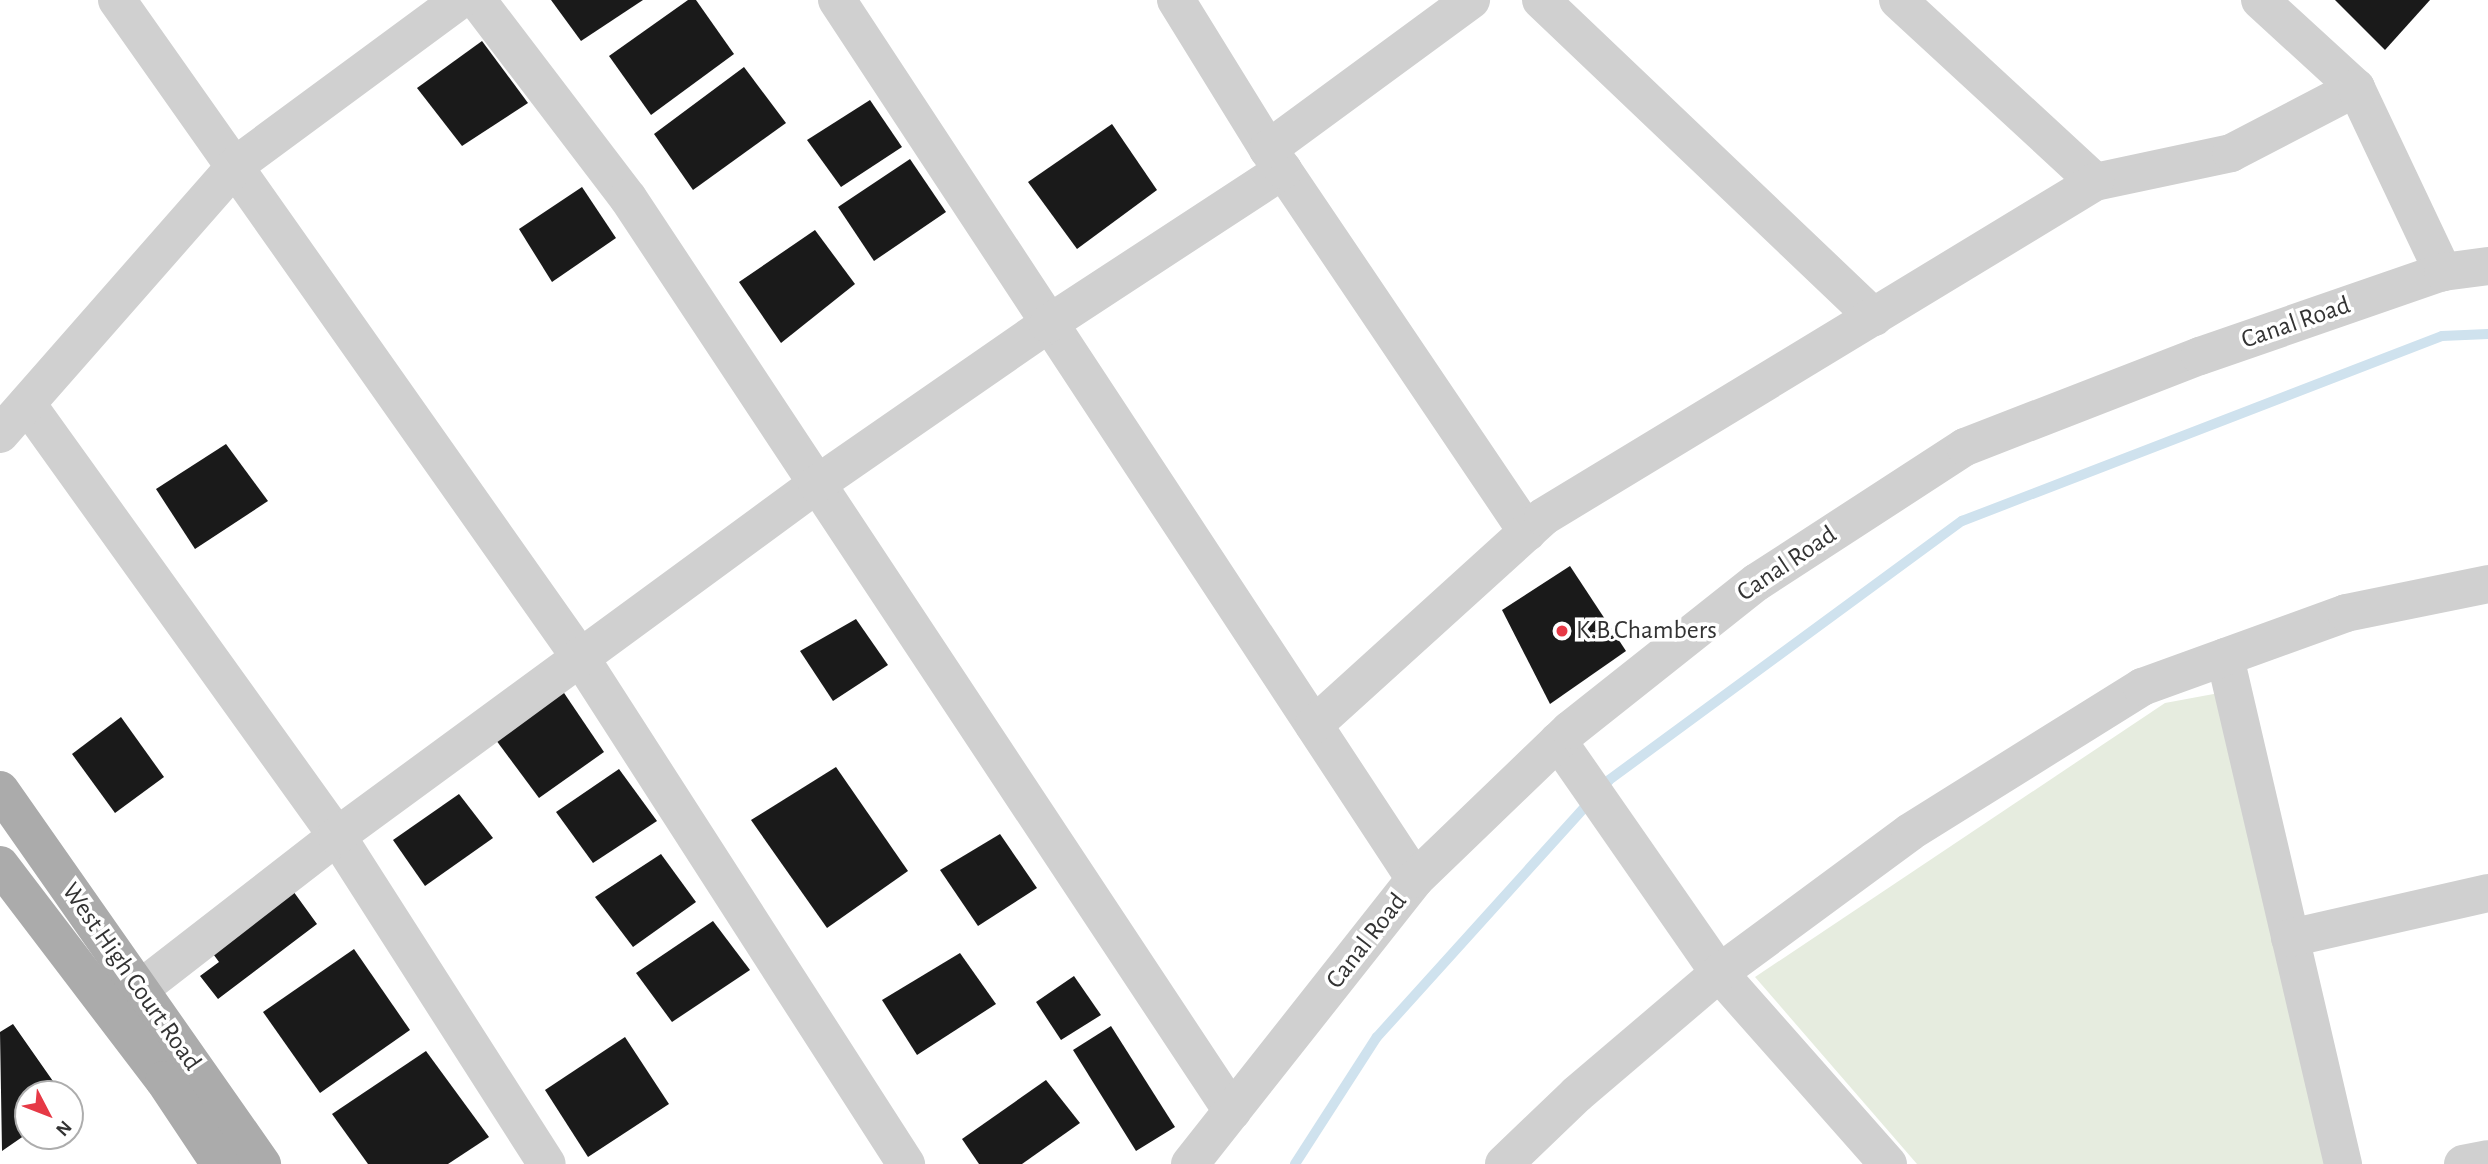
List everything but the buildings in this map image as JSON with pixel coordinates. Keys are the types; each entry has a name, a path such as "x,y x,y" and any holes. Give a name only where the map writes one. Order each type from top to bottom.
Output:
{"main road":[{"name":"West High Court Road","path":"0,790 262,1164"},
{"name":"West High Court Road","path":"0,865 163,1080 220,1164"}],"street":[{"path":"117,0 236,165 580,657 906,1164"},
{"path":"0,434 236,165 460,0"},
{"path":"477,0 628,198 1232,1111"},
{"path":"838,0 1048,324 1415,879"},
{"path":"1176,0 1275,160 1527,532"},
{"path":"140,989 337,836 580,657 817,484 1048,324 1275,160 1471,0"},
{"path":"1541,0 1874,317"},
{"path":"1898,0 2095,183"},
{"path":"2260,0 2356,88 2444,272"},
{"path":"1314,725 1543,517 2095,183 2231,153 2356,88"},
{"name":"Canal Road","path":"1190,1164 1415,879 1558,741 1757,582 1965,447 2200,356 2444,272 2488,266"},
{"path":"27,404 337,836 547,1164"},
{"path":"1504,1164 1577,1094 1718,973 1909,832 2131,694 2346,613 2488,583"},
{"path":"2225,657 2343,1164"},
{"path":"1558,741 1718,973 1888,1164"},
{"path":"2290,938 2488,893"},
{"path":"2463,1164 2488,1159"}],"shaded area":[{"path":"2219,693 2325,1164 1917,1164 1755,977 2165,703"}],"waterway":[{"path":"1295,1164 1377,1037 1609,780 1962,521 2442,336 2488,334"}],"place":[{"name":"K.B.Chambers","path":"1562,631"}]}
